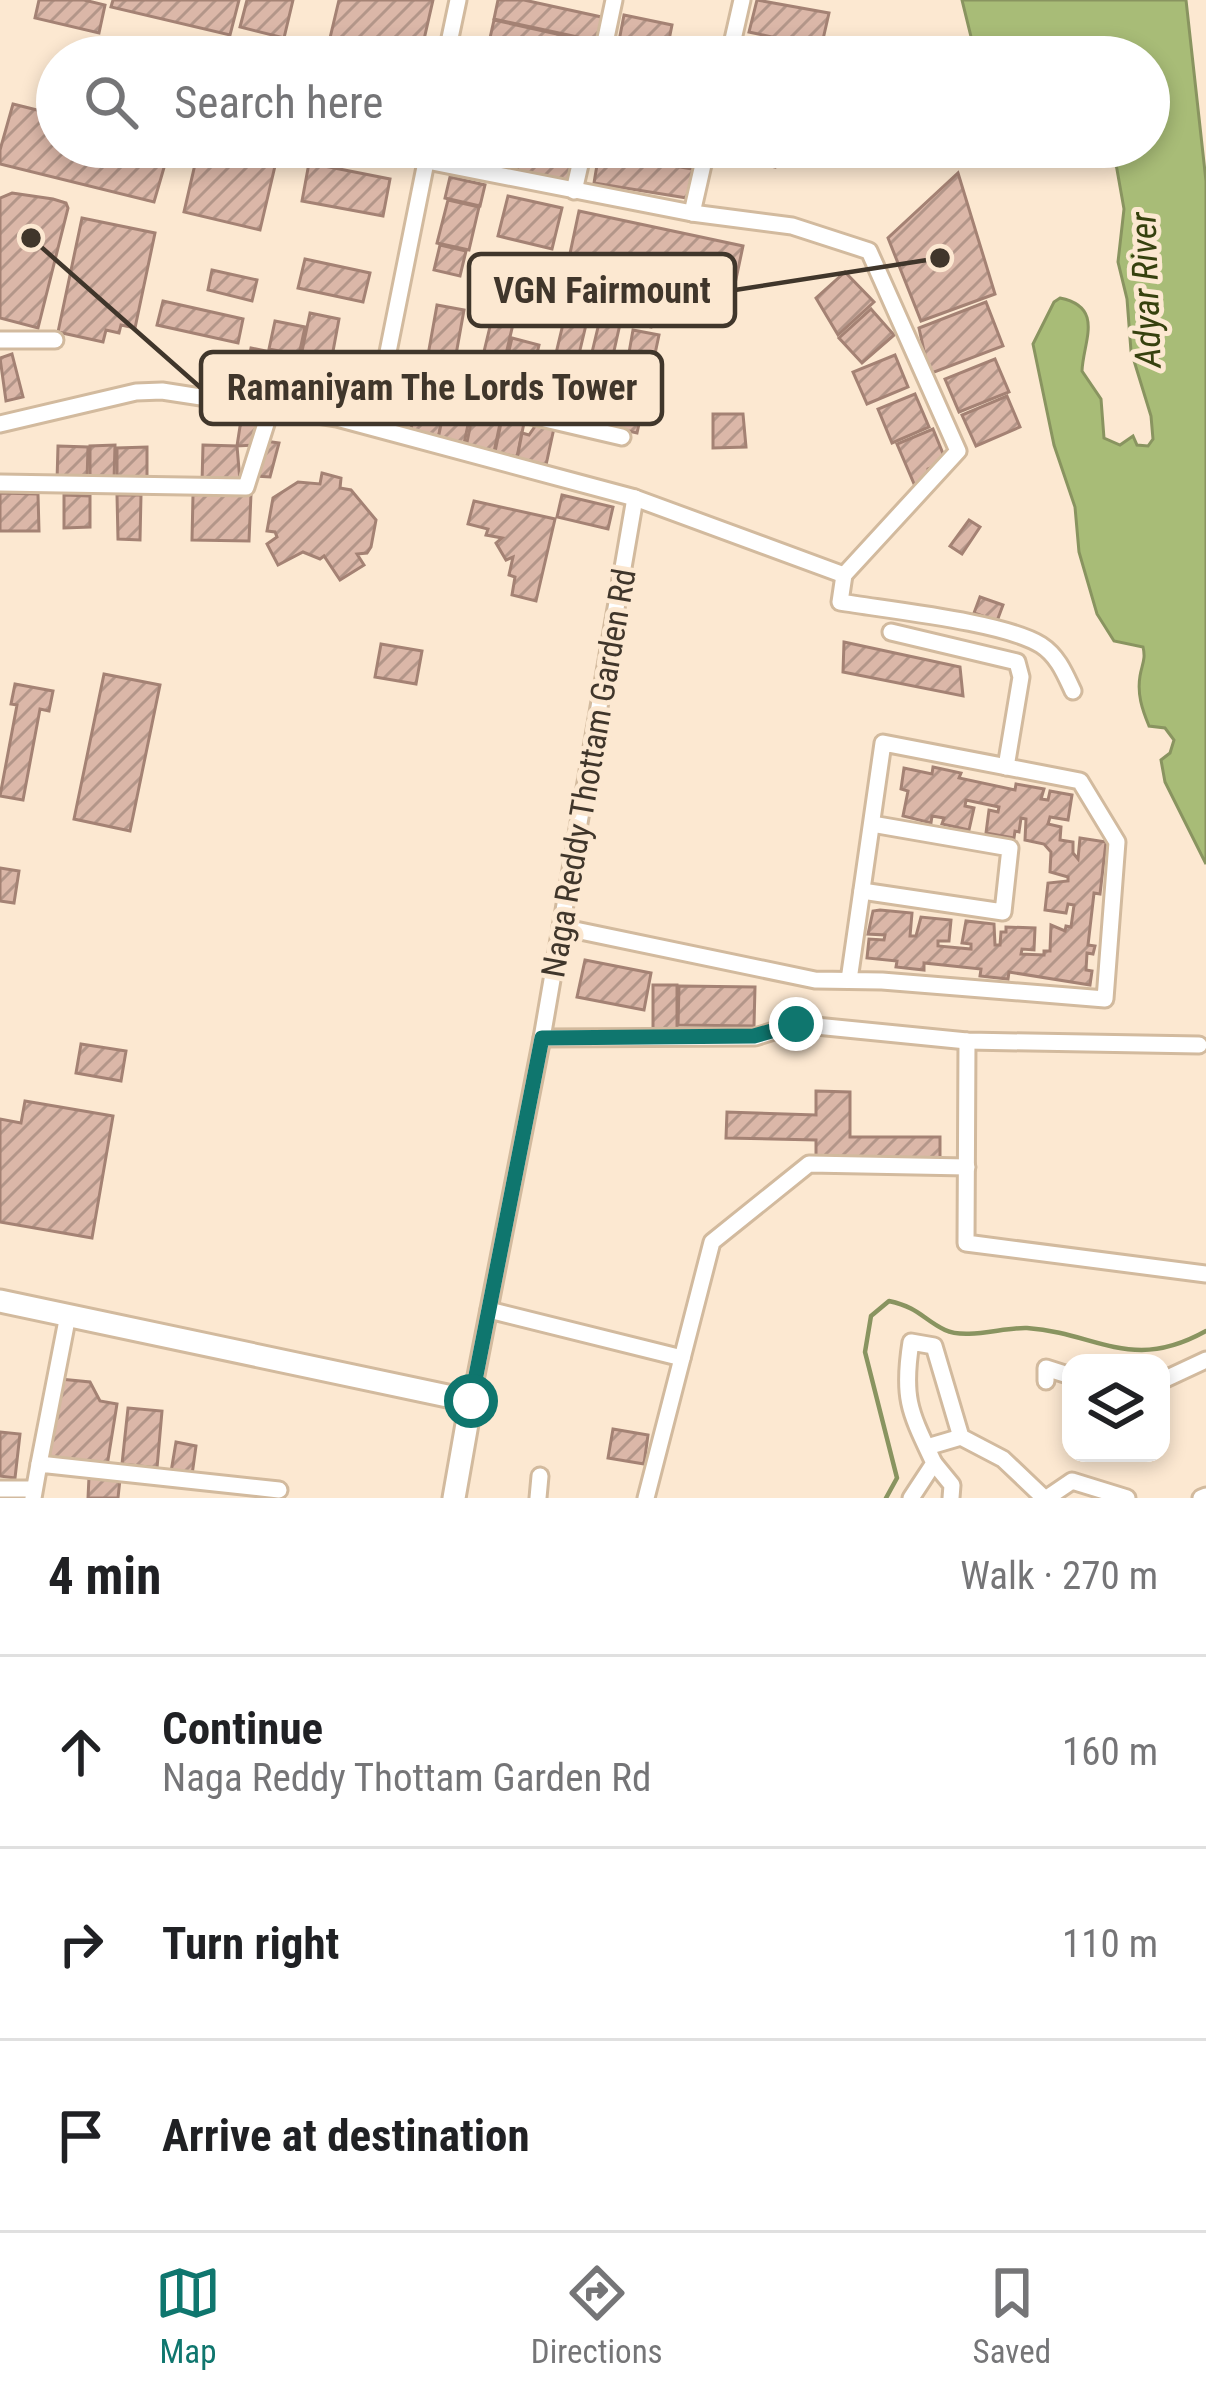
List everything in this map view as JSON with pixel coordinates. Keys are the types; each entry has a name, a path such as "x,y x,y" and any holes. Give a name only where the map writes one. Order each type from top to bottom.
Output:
{"street":[{"path":"450,36 458,0"},
{"path":"606,36 614,0"},
{"path":"734,36 742,0"},
{"path":"373,428 425,168"},
{"path":"483,168 574,191 792,226 869,251 958,451 844,574 840,602 1002,632 1040,644 1058,660 1073,691"},
{"path":"574,191 579,168"},
{"path":"692,213 702,168"},
{"path":"0,340 56,340"},
{"path":"382,381 622,437"},
{"path":"0,424 136,392 162,391 271,408 373,428 635,498 844,574"},
{"path":"0,482 246,487 271,408"},
{"name":"Naga Reddy Thottam Garden Rd","path":"471,1401 542,1038 635,498"},
{"path":"891,632 1017,662 1021,677 1006,767"},
{"path":"561,927 815,980 1105,999 1117,842 1080,781 884,743 849,980"},
{"path":"862,891 1003,912 1010,848 872,824"},
{"path":"542,1038 754,1036 796,1024 967,1041 1198,1046"},
{"path":"967,1041 966,1243 1206,1274"},
{"path":"646,1498 712,1242 809,1164 967,1167"},
{"path":"0,1300 471,1401 454,1498"},
{"path":"489,1310 682,1358"},
{"path":"0,1489 33,1493 68,1315"},
{"path":"951,1498 952,1485 930,1455 912,1415 904,1382 911,1342 934,1346 961,1437 1003,1460 1045,1498 1072,1481 1126,1498"},
{"path":"1170,1378 1206,1360"},
{"path":"1046,1381 1046,1367 1062,1373"},
{"path":"910,1498 930,1455 961,1437"},
{"path":"39,1464 280,1490"},
{"path":"538,1498 541,1476"}],"water":[{"name":"Adyar River","path":"962,0 1186,0 1206,181 1206,864 1165,782 1161,760 1170,753 1174,740 1165,728 1149,726 1142,707 1143,647 1114,641 1097,614 1033,344 1054,302 1060,298 1083,309 1088,327 1082,371 1101,399 1104,438 1120,445 1133,436 1137,445 1148,446 1153,439 1151,416 1131,351 1118,262 1124,209 1117,168 1170,168 1170,36 971,36"}],"building":[{"path":"39,0 105,5 99,33 35,18"},
{"path":"113,0 239,0 230,35 111,7"},
{"path":"247,0 293,0 284,36 240,27"},
{"path":"339,0 433,0 425,36 330,36"},
{"path":"498,0 524,0 606,18 602,36 573,36 494,19"},
{"path":"757,0 829,13 824,36 749,32"},
{"path":"624,15 672,25 670,36 620,36"},
{"path":"494,20 566,36 490,36"},
{"path":"13,104 36,110 36,168 164,168 154,202 0,164"},
{"path":"194,168 274,168 260,230 184,212"},
{"path":"308,168 390,179 383,216 302,201"},
{"path":"518,168 573,168 570,182"},
{"path":"596,168 698,170 693,199 594,183"},
{"path":"958,173 995,294 921,321 888,238"},
{"path":"450,177 485,185 480,206 445,198"},
{"path":"12,193 53,199 68,208 38,328 0,318 0,198"},
{"path":"508,196 562,208 552,249 498,236"},
{"path":"448,200 479,207 469,250 437,243"},
{"path":"579,211 743,246 732,298 568,263"},
{"path":"82,218 155,233 135,328 121,325 119,333 106,330 103,342 58,332"},
{"path":"440,245 466,251 460,276 434,270"},
{"path":"305,259 370,273 363,302 298,288"},
{"path":"212,270 257,280 252,301 208,290"},
{"path":"845,272 874,302 838,335 816,298"},
{"path":"606,296 655,306 651,327 602,317"},
{"path":"163,301 243,319 238,343 157,325"},
{"path":"986,302 1003,346 929,374 919,328"},
{"path":"568,303 590,308 565,413 543,408"},
{"path":"437,305 464,310 450,388 423,383"},
{"path":"495,306 516,311 495,402 473,397"},
{"path":"871,309 894,335 862,363 839,338"},
{"path":"310,313 339,319 331,362 301,356"},
{"path":"600,319 620,324 604,420 577,415"},
{"path":"275,321 305,327 299,355 269,349"},
{"path":"633,330 659,335 652,368 627,364"},
{"path":"512,338 539,345 532,374 505,367"},
{"path":"251,348 357,370 349,408 243,386"},
{"path":"12,354 23,397 6,401 0,358"},
{"path":"895,355 908,387 867,404 853,372"},
{"path":"995,359 1009,392 959,412 945,379"},
{"path":"625,365 651,371 637,433 611,427"},
{"path":"915,394 929,427 892,443 878,409"},
{"path":"394,395 417,399 410,433 387,429"},
{"path":"1007,396 1020,427 976,446 962,415"},
{"path":"417,400 445,405 438,439 410,434"},
{"path":"445,405 471,410 464,444 438,439"},
{"path":"243,407 261,411 255,445 237,446"},
{"path":"474,408 502,414 494,452 466,447"},
{"path":"713,414 743,414 746,447 713,448"},
{"path":"502,418 524,423 517,457 495,452"},
{"path":"536,425 554,428 546,465 517,459 522,433 529,435"},
{"path":"933,429 946,461 928,469 928,481 915,486 897,444"},
{"path":"265,441 279,443 270,477 255,476"},
{"path":"115,445 114,481 90,481 90,446"},
{"path":"203,445 237,446 240,481 202,483"},
{"path":"58,446 88,447 87,481 57,481"},
{"path":"147,447 147,482 117,482 117,448"},
{"path":"322,473 341,478 340,488 351,490 376,520 371,547 357,554 364,565 340,580 324,556 320,559 303,552 278,565 267,544 277,537 267,531 273,498 298,482 320,484"},
{"path":"0,493 38,494 39,531 0,531"},
{"path":"251,494 249,541 192,540 193,495"},
{"path":"64,495 90,496 90,527 64,528"},
{"path":"117,495 141,495 140,540 118,539"},
{"path":"562,495 613,507 608,529 557,517"},
{"path":"474,501 555,519 536,601 512,595 513,557 506,560 496,543 502,538 468,524"},
{"path":"969,520 980,527 962,554 950,546"},
{"path":"980,597 1003,605 997,621 974,613"},
{"path":"844,642 960,667 963,696 843,672"},
{"path":"381,644 422,651 416,684 375,677"},
{"path":"104,674 160,685 130,831 74,819"},
{"path":"15,684 53,691 49,711 40,709 23,800 0,796 17,705 11,704"},
{"path":"933,767 1015,790 1016,784 1044,789 1041,799 1048,800 1050,791 1072,795 1068,820 1050,817 1048,824 1061,827 1060,840 1073,842 1078,859 1080,838 1106,842 1088,945 1095,946 1093,954 1087,953 1090,985 1009,972 1008,979 980,976 981,969 924,963 924,970 896,967 897,961 867,958 869,939 884,940 885,935 868,934 873,911 912,913 910,936 916,936 921,917 951,920 949,941 938,941 938,946 971,949 971,944 962,943 966,921 994,924 995,945 1000,945 1006,927 1035,928 1034,950 1022,949 1021,954 1044,955 1050,951 1051,925 1065,931 1066,926 1071,927 1074,905 1068,904 1066,913 1045,910 1048,883 1068,881 1068,877 1050,872 1051,852 1044,844 1025,840 1026,819 1021,818 1014,838 986,833 989,810 998,812 999,807 966,800 965,806 974,808 969,830 942,824 944,818 932,816 931,823 903,816 908,791 901,789 904,768 932,774"},
{"path":"0,868 19,871 14,903 0,901"},
{"path":"585,960 651,973 644,1010 577,997"},
{"path":"653,985 677,985 677,1034 653,1034"},
{"path":"679,986 755,987 754,1026 678,1025"},
{"path":"81,1044 126,1051 121,1081 76,1073"},
{"path":"816,1091 850,1092 850,1137 940,1137 940,1162 816,1161 816,1140 726,1138 727,1112 816,1115"},
{"path":"25,1101 113,1116 92,1238 0,1222 0,1119 21,1123"},
{"path":"60,1379 90,1382 100,1401 117,1404 107,1466 44,1458"},
{"path":"128,1408 162,1411 157,1468 122,1464"},
{"path":"613,1429 648,1435 644,1464 608,1458"},
{"path":"0,1432 20,1434 15,1478 0,1476"},
{"path":"176,1442 196,1446 192,1475 171,1472"},
{"path":"89,1477 120,1479 118,1498 88,1498"}],"waterway":[{"path":"886,1498 897,1478 865,1352 871,1316 889,1301 945,1330 963,1334 1027,1328 1135,1350 1180,1343 1206,1331"}],"place":[{"name":"Ramaniyam The Lords Tower","path":"31,238"},
{"name":"VGN Fairmount","path":"940,258"}],"route":[{"path":"471,1401 542,1038 754,1036 796,1024"}]}
